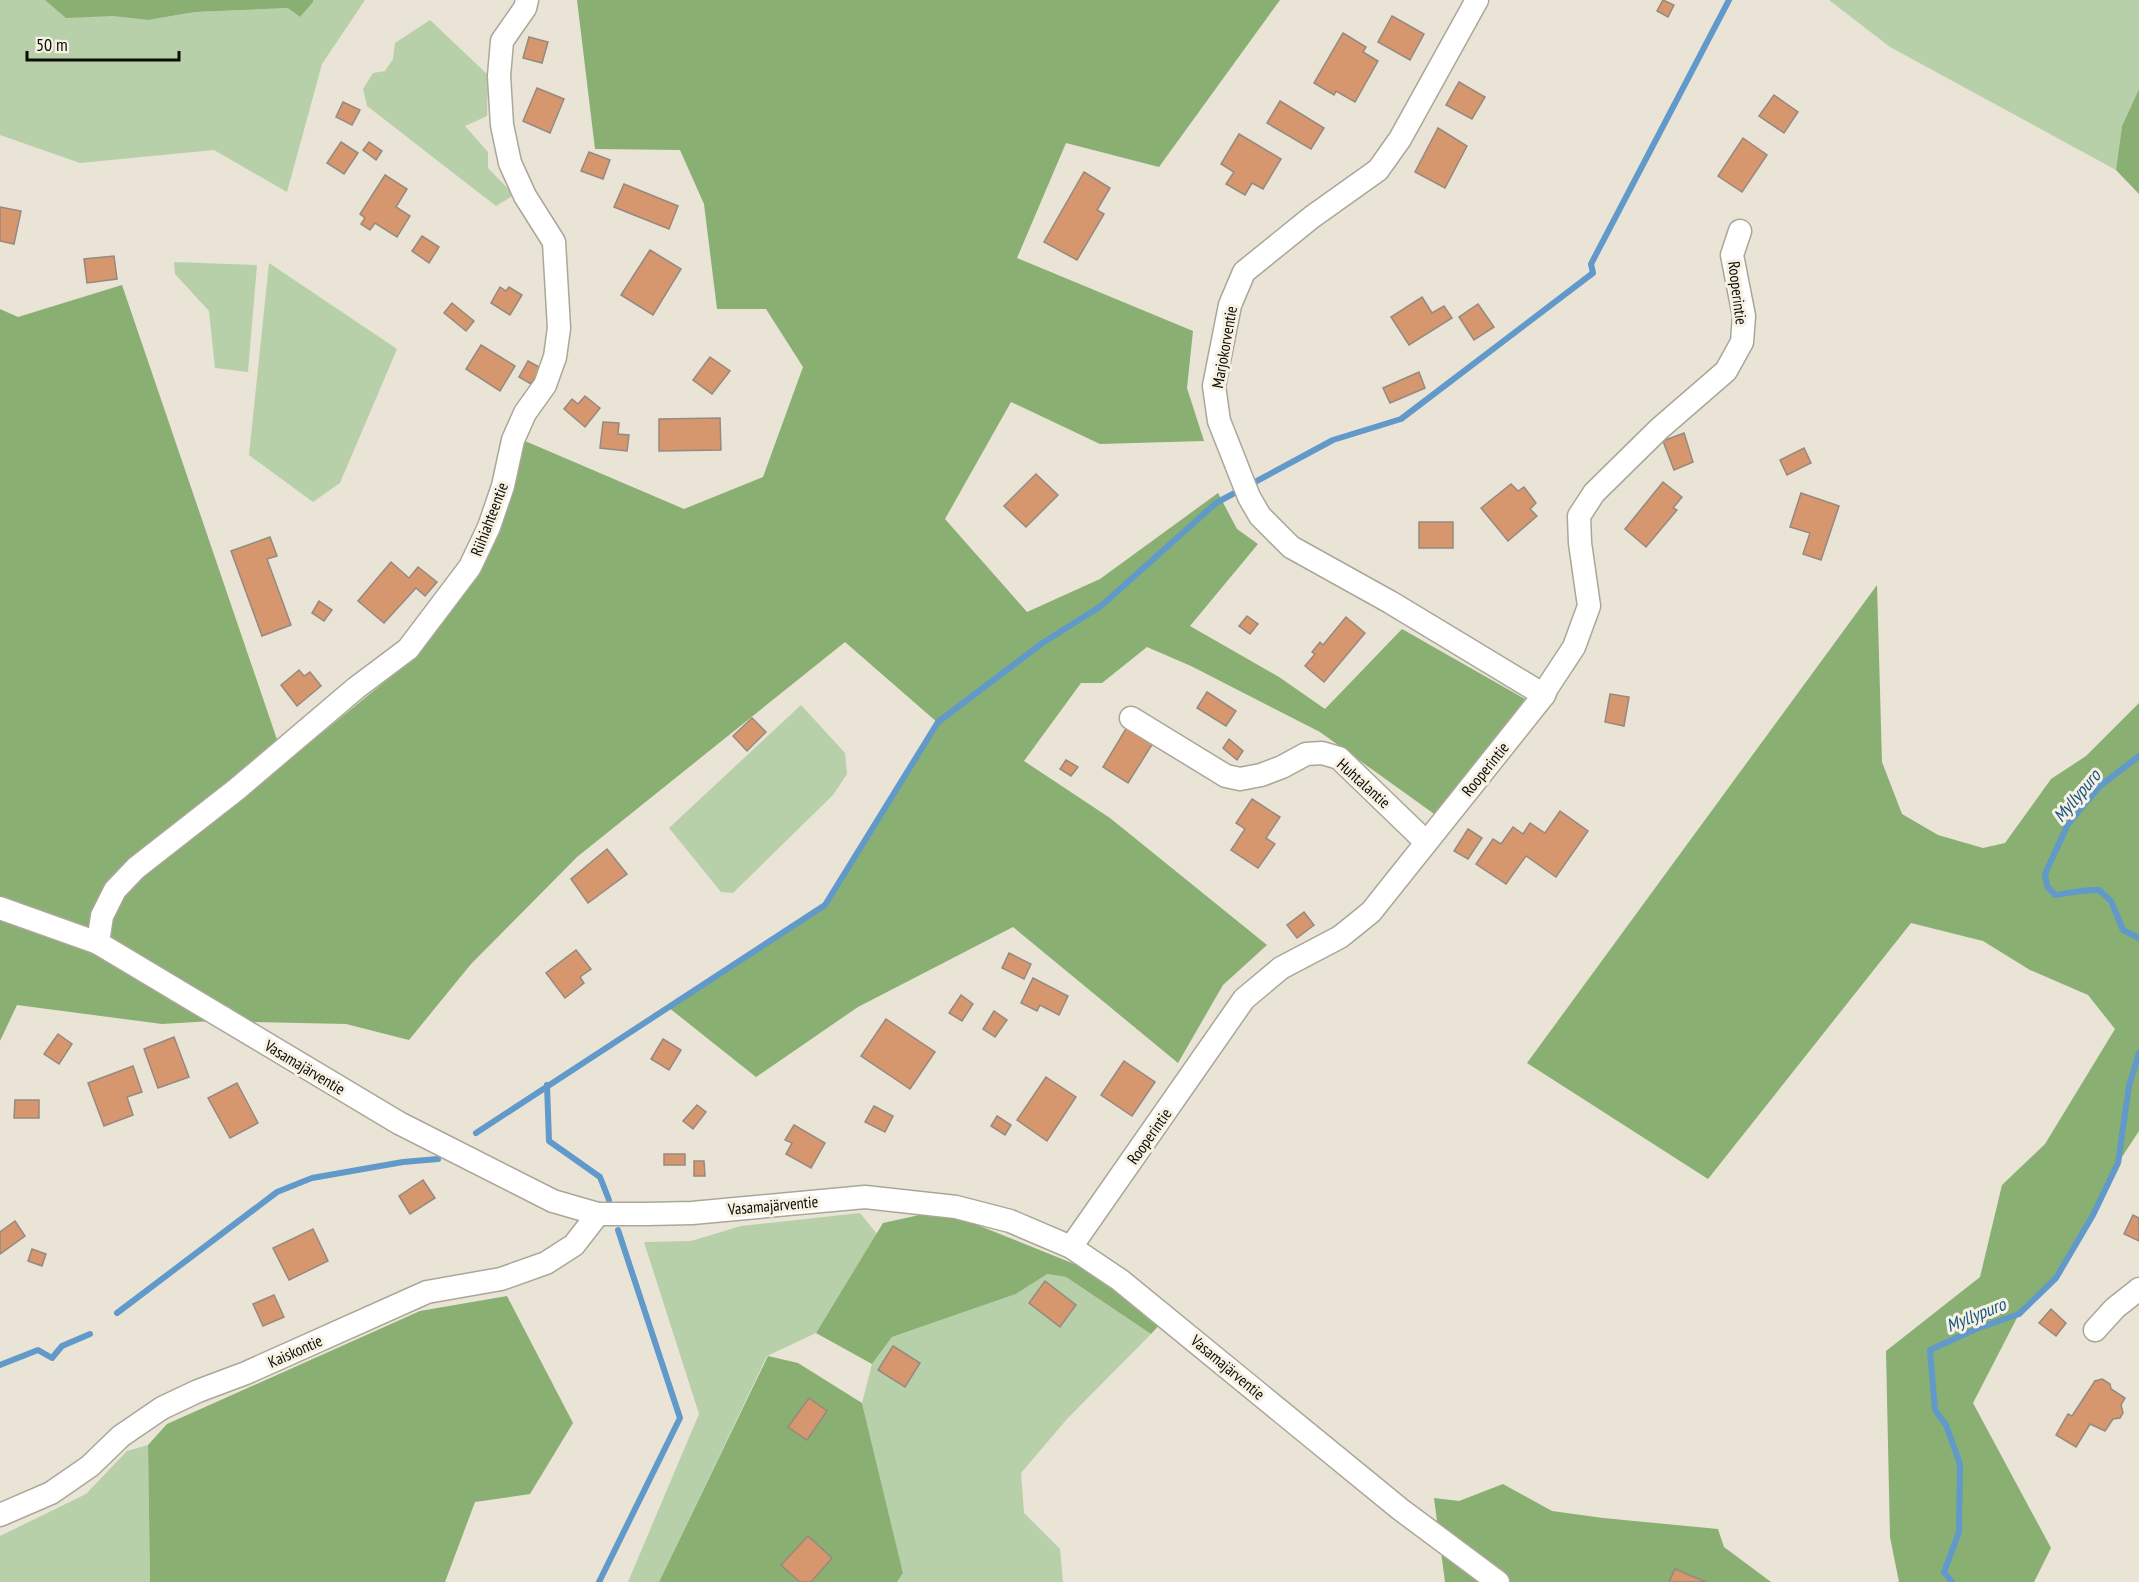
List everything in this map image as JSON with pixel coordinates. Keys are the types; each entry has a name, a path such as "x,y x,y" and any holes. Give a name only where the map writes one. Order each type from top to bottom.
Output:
{"street":[{"name":"Riihiahteentie","path":"98,942 102,916 115,891 136,868 237,789 356,688 408,650 470,567 489,527 503,486 513,440 525,413 545,385 555,357 559,328 554,242 525,196 510,164 502,125 499,76 502,41 525,8 527,0"},
{"name":"Marjokorventie","path":"1477,0 1400,139 1378,170 1312,217 1244,272 1230,305 1214,386 1219,421 1245,488 1260,516 1291,547 1390,602 1544,695"},
{"name":"Rooperintie","path":"1071,1247 1244,999 1281,968 1340,937 1371,912 1544,695 1574,647 1589,606 1580,543 1579,516 1594,493 1659,429 1726,371 1742,342 1744,316 1732,255 1740,231"},
{"name":"Huhtalantie","path":"1131,718 1226,776 1240,779 1282,767 1306,754 1322,753 1339,758 1426,842"},
{"name":"Vasamajärventie","path":"0,908 98,942 399,1123 553,1201 598,1214 692,1212 866,1197 956,1207 1010,1221 1071,1247 1120,1280 1400,1509 1498,1582"},
{"name":"Kaiskontie","path":"0,1515 51,1493 90,1466 122,1436 162,1408 427,1292 501,1279 546,1263 574,1245 598,1214"},
{"path":"2095,1330 2115,1308 2139,1288"}],"green space":[{"path":"0,0 45,0 112,16 148,20 195,12 289,8 300,17 313,0 365,0 322,64 287,192 214,150 80,163 0,135"},
{"path":"45,0 313,0 313,2 300,17 288,8 195,12 148,20 112,16 66,18"},
{"path":"577,0 1280,0 1159,167 1066,143 1017,258 1193,331 1187,388 1204,441 1100,444 1011,402 945,519 1027,612 1100,579 1218,493 1237,529 1258,544 1190,626 1279,677 1325,709 1402,629 1525,699 1437,816 1320,732 1191,666 1147,647 1102,683 1081,683 1024,761 1110,818 1267,945 1223,985 1178,1063 1013,927 858,1007 756,1077 668,1007 825,905 938,723 845,642 577,857 471,964 409,1040 346,1024 212,1021 162,1024 17,1005 0,1041 0,309 18,317 122,285 285,763 414,658 479,575 499,531 513,490 525,441 684,509 763,477 803,367 766,309 717,309 704,204 680,150 595,149"},
{"path":"1829,0 2139,0 2139,89 2122,126 2116,170 1890,47"},
{"path":"430,20 488,75 487,116 465,126 488,152 488,168 514,195 496,206 367,106 363,89 373,73 385,71 393,59 395,43"},
{"path":"2139,89 2139,194 2116,170 2122,126"},
{"path":"174,262 257,265 248,372 215,368 209,311 175,274"},
{"path":"269,263 397,349 340,483 313,502 249,455"},
{"path":"1877,585 1882,762 1902,814 1938,835 1983,848 2005,843 2051,779 2086,756 2139,703 2139,1131 2118,1163 2093,1215 2056,1278 2019,1314 1973,1403 2051,1548 2034,1582 1899,1582 1890,1537 1886,1351 1980,1277 2002,1185 2045,1144 2115,1029 2088,995 2030,970 1983,941 1911,923 1708,1179 1527,1063"},
{"path":"801,705 845,753 847,774 833,795 733,893 721,892 669,828"},
{"path":"860,1213 877,1234 816,1333 767,1356 659,1582 628,1582 699,1414 644,1242 691,1241 741,1226"},
{"path":"924,1214 960,1218 1077,1265 1161,1323 1151,1334 1066,1277 1047,1274 1016,1294 892,1337 872,1364 816,1333 883,1223"},
{"path":"1046,1274 1066,1277 1151,1334 1067,1419 1021,1473 1024,1513 1060,1549 1063,1582 897,1582 903,1573 862,1403 872,1364 892,1337 1016,1294"},
{"path":"507,1296 573,1423 530,1494 475,1502 445,1582 150,1582 148,1445 167,1424 420,1311"},
{"path":"768,1356 798,1363 862,1403 903,1573 897,1582 659,1582"},
{"path":"148,1445 150,1582 0,1582 0,1536 86,1494 127,1451"},
{"path":"1503,1484 1552,1511 1718,1529 1724,1547 1771,1582 1445,1582 1434,1498 1459,1501"}],"building":[{"path":"1663,0 1674,5 1668,17 1657,11"},
{"path":"1392,16 1424,34 1410,60 1378,42"},
{"path":"1343,33 1366,47 1363,52 1378,61 1355,102 1336,91 1334,95 1314,83"},
{"path":"529,37 548,42 542,63 523,58"},
{"path":"1459,82 1485,97 1472,119 1446,105"},
{"path":"537,88 564,99 550,133 523,121"},
{"path":"1774,95 1798,112 1784,133 1759,116"},
{"path":"1280,101 1324,128 1311,149 1267,123"},
{"path":"343,102 360,110 352,125 336,117"},
{"path":"1438,128 1467,146 1445,188 1415,172"},
{"path":"1239,134 1281,159 1263,189 1252,183 1245,195 1226,184 1234,172 1221,164"},
{"path":"1743,138 1767,155 1742,192 1718,176"},
{"path":"341,142 358,153 344,174 327,163"},
{"path":"369,142 382,151 376,160 363,150"},
{"path":"589,152 610,160 603,179 581,171"},
{"path":"1084,172 1110,188 1097,210 1104,214 1077,260 1044,242"},
{"path":"385,175 407,189 396,207 410,216 397,237 375,223 370,230 361,224 365,218 360,214"},
{"path":"624,184 678,206 669,229 614,207"},
{"path":"0,207 21,211 14,244 0,241"},
{"path":"422,236 439,247 429,263 412,251"},
{"path":"650,250 681,269 653,315 621,295"},
{"path":"114,256 117,279 87,283 84,259"},
{"path":"500,287 506,291 509,287 522,295 510,315 491,303"},
{"path":"1422,297 1432,313 1444,306 1452,318 1409,345 1391,317"},
{"path":"452,303 474,321 466,331 444,313"},
{"path":"1478,304 1494,327 1474,340 1459,317"},
{"path":"481,345 515,366 500,391 466,369"},
{"path":"710,357 730,371 712,394 693,380"},
{"path":"528,361 541,368 531,384 519,377"},
{"path":"1419,372 1425,388 1390,403 1383,388"},
{"path":"585,396 600,408 585,427 564,409 572,399 578,404"},
{"path":"720,418 721,450 659,451 659,419"},
{"path":"603,422 619,423 618,434 629,435 627,451 600,448"},
{"path":"1684,433 1693,462 1674,470 1663,441"},
{"path":"1804,448 1811,463 1787,475 1780,460"},
{"path":"1036,474 1058,495 1026,527 1004,506"},
{"path":"1663,482 1682,497 1673,508 1677,510 1646,547 1625,529"},
{"path":"1511,484 1518,491 1524,487 1536,503 1530,509 1537,516 1508,541 1481,508"},
{"path":"1801,493 1839,506 1821,560 1803,554 1810,533 1790,527"},
{"path":"1419,522 1453,522 1453,548 1419,548"},
{"path":"270,537 277,556 267,559 291,625 262,636 231,551"},
{"path":"391,562 409,578 418,567 437,582 425,596 416,588 384,623 358,601"},
{"path":"319,601 332,610 324,621 312,613"},
{"path":"1247,616 1258,624 1250,634 1239,626"},
{"path":"1346,617 1365,633 1324,682 1305,666 1315,654 1312,652 1320,642 1323,645"},
{"path":"299,670 304,676 310,672 321,686 297,706 281,685"},
{"path":"1207,692 1236,711 1226,726 1197,708"},
{"path":"1610,694 1629,697 1624,726 1605,722"},
{"path":"752,718 766,732 747,751 733,736"},
{"path":"1127,727 1153,743 1128,783 1103,767"},
{"path":"1229,739 1243,751 1237,760 1223,748"},
{"path":"1066,760 1078,767 1071,776 1060,769"},
{"path":"1252,799 1280,817 1266,838 1275,844 1258,868 1231,850 1245,829 1236,823"},
{"path":"1560,811 1588,831 1556,877 1526,856 1506,884 1476,864 1493,839 1501,844 1513,827 1523,834 1530,823 1545,833"},
{"path":"1468,829 1482,838 1468,859 1454,851"},
{"path":"607,849 627,874 588,903 571,879"},
{"path":"1304,912 1314,925 1297,938 1287,925"},
{"path":"576,950 591,969 580,977 584,983 565,998 546,973"},
{"path":"1009,953 1031,964 1024,979 1002,968"},
{"path":"1033,978 1068,996 1059,1015 1040,1005 1037,1011 1021,1003"},
{"path":"961,995 973,1004 962,1021 949,1013"},
{"path":"994,1011 1007,1020 995,1037 983,1029"},
{"path":"886,1019 935,1052 910,1089 861,1056"},
{"path":"58,1034 72,1044 59,1064 44,1054"},
{"path":"174,1037 189,1077 158,1088 144,1049"},
{"path":"663,1039 681,1050 669,1070 651,1059"},
{"path":"1124,1061 1155,1082 1132,1116 1101,1095"},
{"path":"133,1066 142,1092 127,1097 133,1115 104,1126 88,1083"},
{"path":"1046,1077 1076,1097 1047,1141 1017,1120"},
{"path":"237,1083 258,1123 230,1138 208,1098"},
{"path":"15,1100 39,1100 39,1118 14,1118"},
{"path":"697,1105 706,1112 693,1129 683,1121"},
{"path":"874,1106 893,1116 885,1132 865,1122"},
{"path":"997,1116 1011,1125 1005,1135 991,1126"},
{"path":"794,1125 825,1143 811,1168 786,1154 792,1143 785,1140"},
{"path":"664,1154 685,1154 685,1165 664,1165"},
{"path":"694,1161 704,1161 705,1176 694,1176"},
{"path":"423,1180 435,1198 410,1214 399,1196"},
{"path":"2133,1215 2139,1218 2139,1241 2124,1234"},
{"path":"15,1221 25,1236 0,1254 0,1232"},
{"path":"313,1229 328,1261 289,1280 273,1248"},
{"path":"32,1249 46,1254 42,1266 28,1261"},
{"path":"1045,1281 1076,1305 1060,1327 1029,1303"},
{"path":"274,1295 284,1317 263,1326 253,1304"},
{"path":"2051,1309 2066,1323 2056,1336 2039,1323"},
{"path":"893,1346 920,1363 905,1387 878,1370"},
{"path":"2102,1379 2110,1384 2111,1389 2125,1398 2121,1405 2123,1413 2120,1418 2113,1419 2105,1431 2090,1424 2076,1447 2056,1435 2068,1414 2072,1416 2095,1381"},
{"path":"809,1398 827,1411 807,1440 788,1427"},
{"path":"808,1536 832,1558 811,1582 800,1582 781,1565"},
{"path":"1675,1569 1706,1582 1669,1582"}],"waterway":[{"path":"476,1133 825,905 938,722 1041,644 1101,606 1216,503 1333,440 1401,419 1593,273 1591,264 1729,0"},
{"name":"Myllypuro","path":"2139,756 2100,786 2068,824 2045,874 2047,886 2055,895 2099,890 2111,901 2123,930 2139,938"},
{"name":"Myllypuro","path":"1952,1582 1944,1572 1959,1532 1960,1464 1946,1425 1935,1410 1930,1350 1976,1329 2019,1314 2056,1278 2093,1215 2118,1163 2129,1086 2139,1053"},
{"path":"547,1085 549,1141 600,1177 609,1200"},
{"path":"117,1313 277,1192 312,1178 403,1162 438,1159"},
{"path":"599,1582 680,1418 618,1230"},
{"path":"0,1365 38,1350 52,1358 62,1346 90,1334"}]}
